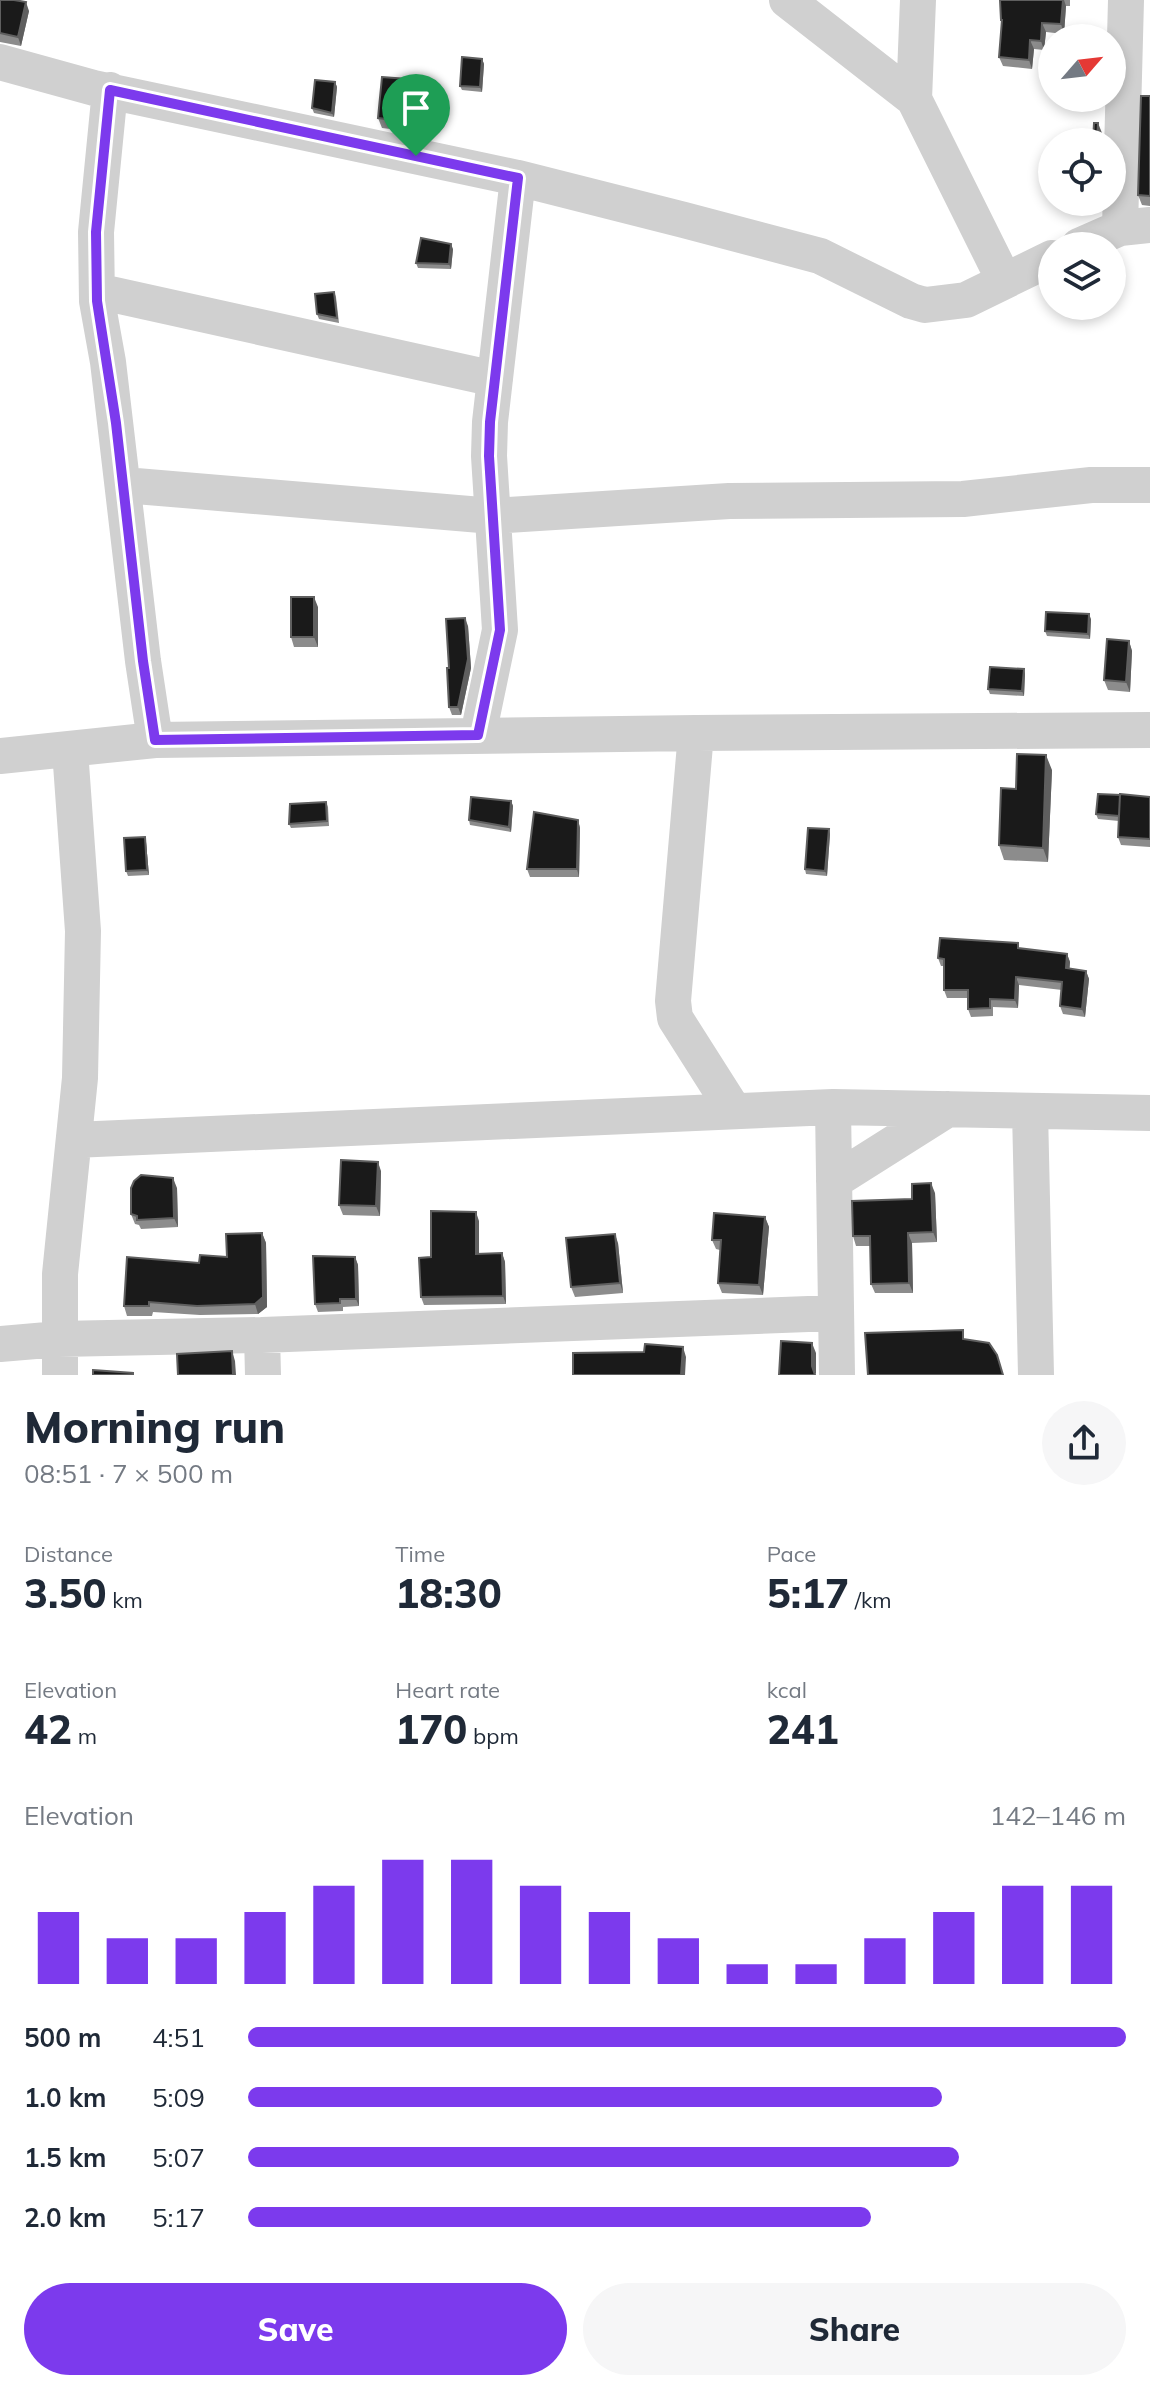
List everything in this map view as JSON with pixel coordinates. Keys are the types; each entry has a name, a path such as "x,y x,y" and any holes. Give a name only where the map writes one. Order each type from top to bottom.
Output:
{"street":[{"path":"787,0 914,99 1004,280"},
{"path":"914,99 918,0"},
{"path":"1126,0 1135,226"},
{"path":"0,62 110,90 518,178 820,256 925,305 966,300 1038,264"},
{"path":"110,90 96,232 97,291 155,740"},
{"path":"478,735 500,630 489,456 518,178"},
{"path":"97,291 495,379"},
{"path":"124,485 493,516 729,501 963,499 1091,485 1150,485"},
{"path":"0,756 155,740 1150,730"},
{"path":"696,733 673,1001 675,1018 734,1111"},
{"path":"60,1375 60,1274 80,1078 83,931 70,750"},
{"path":"833,1107 837,1375"},
{"path":"74,1140 833,1107 1150,1113"},
{"path":"834,1181 948,1109"},
{"path":"1030,1111 1036,1375"},
{"path":"0,1344 59,1339 262,1335 835,1313"},
{"path":"262,1335 263,1375"}],"building":[{"path":"0,0 26,2 18,37 0,33"},
{"path":"1000,0 1063,0 1061,24 1038,24 1038,41 1030,40 1029,60 999,57"},
{"path":"462,57 482,59 480,87 460,86"},
{"path":"382,77 407,79 404,121 378,118"},
{"path":"315,80 335,82 332,113 312,108"},
{"path":"1141,96 1150,96 1150,196 1138,195"},
{"path":"421,238 451,244 449,264 416,263"},
{"path":"334,292 337,318 317,314 315,294"},
{"path":"291,597 314,597 314,637 291,637"},
{"path":"1046,612 1089,614 1088,634 1045,631"},
{"path":"465,618 468,659 458,707 449,707 446,619"},
{"path":"1107,639 1129,641 1126,682 1104,680"},
{"path":"990,667 1024,669 1022,691 988,689"},
{"path":"1017,754 1046,755 1043,848 999,845 1001,788 1016,789"},
{"path":"1098,794 1120,795 1119,816 1096,814"},
{"path":"1120,794 1150,797 1150,839 1118,837"},
{"path":"471,797 511,801 509,827 469,820"},
{"path":"326,802 327,821 289,824 290,804"},
{"path":"534,812 578,820 577,869 527,869"},
{"path":"808,828 829,829 825,871 805,869"},
{"path":"145,837 147,870 126,871 124,838"},
{"path":"940,938 1018,943 1018,948 1067,954 1066,968 1086,971 1082,1009 1060,1006 1062,982 1016,977 1015,1000 990,999 990,1008 968,1009 968,990 944,990 944,959 938,958"},
{"path":"341,1160 378,1162 376,1206 339,1205"},
{"path":"141,1175 173,1178 174,1218 137,1220 137,1216 131,1214 131,1188"},
{"path":"931,1183 933,1232 908,1233 909,1283 871,1284 870,1236 853,1236 852,1201 912,1199 912,1184"},
{"path":"431,1211 476,1212 476,1254 502,1253 503,1296 421,1297 419,1258 431,1257"},
{"path":"714,1213 765,1217 759,1285 718,1283 721,1240 712,1240"},
{"path":"262,1233 263,1297 255,1304 197,1306 149,1302 149,1306 124,1306 127,1257 199,1263 200,1255 227,1257 226,1234"},
{"path":"615,1234 620,1283 571,1287 566,1238"},
{"path":"313,1256 355,1257 356,1299 315,1304"},
{"path":"963,1330 963,1339 989,1343 997,1355 1003,1375 868,1375 865,1333"},
{"path":"781,1341 812,1343 815,1375 779,1375"},
{"path":"645,1344 683,1347 681,1375 573,1375 573,1353 644,1352"},
{"path":"232,1351 233,1375 178,1375 177,1354"},
{"path":"93,1370 133,1373 133,1375 93,1375"}],"route":[{"path":"110,90 416,156 518,178 490,422 489,456 500,630 478,735 155,740 108,362 97,301 96,232 110,90"}]}
